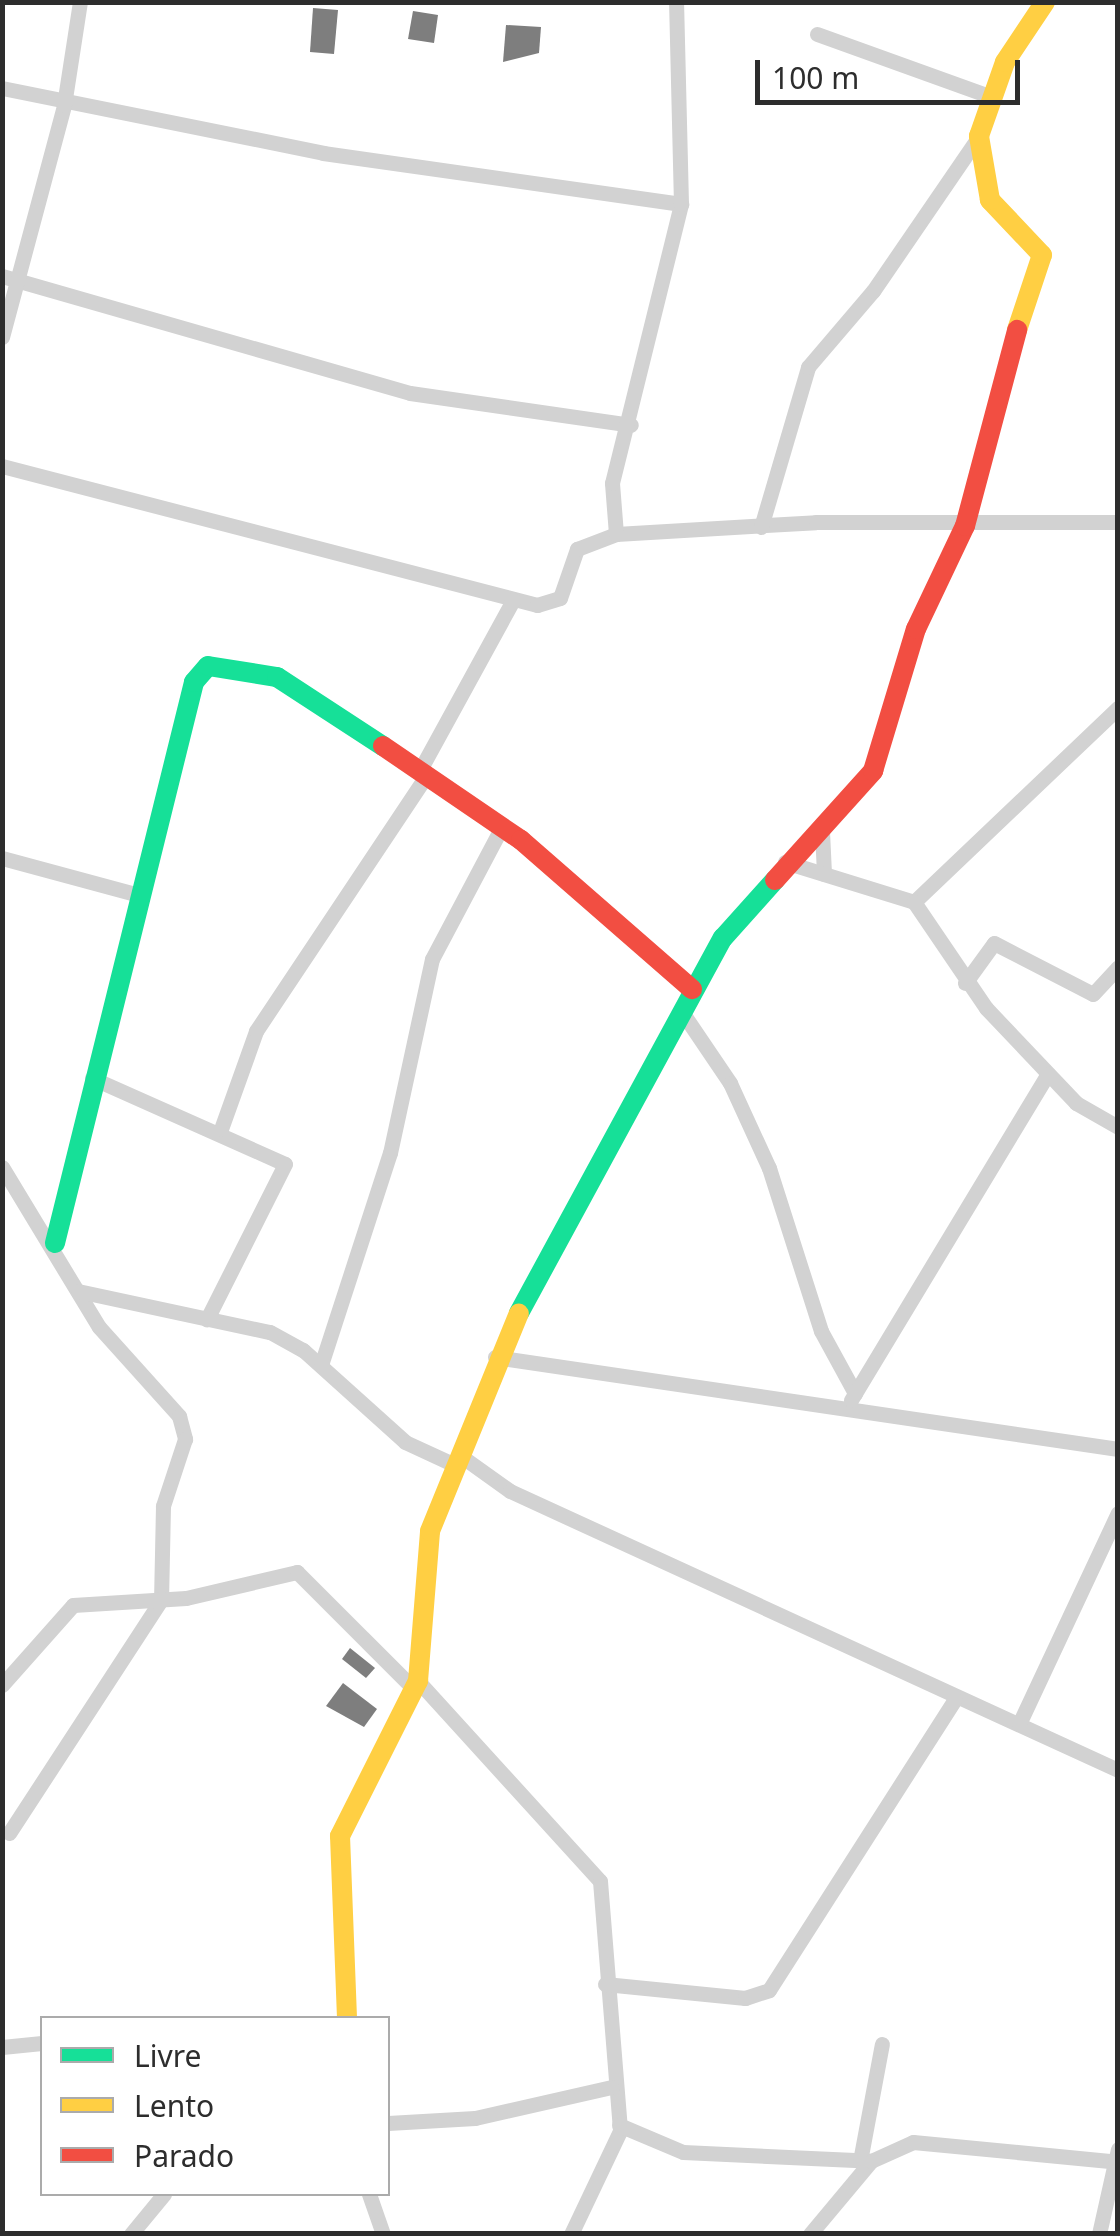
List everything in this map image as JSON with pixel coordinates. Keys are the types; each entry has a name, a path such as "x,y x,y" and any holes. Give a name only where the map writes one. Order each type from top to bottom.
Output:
{"street":[{"path":"2,337 10,278 64,106 80,2"},
{"path":"616,534 612,483 631,425 681,204 676,2"},
{"path":"761,527 808,366 873,291 979,136 988,96 1045,2"},
{"path":"816,34 988,96"},
{"path":"2,88 64,106 681,204"},
{"path":"347,2016 340,1836 417,1685 422,1570 495,1357 692,989 785,862 822,831 873,772 916,629 965,526 988,415 1042,256 990,200 979,136"},
{"path":"10,278 410,394 631,425"},
{"path":"2,466 512,600 551,604 577,549 616,534 761,527 1118,522"},
{"path":"221,1128 256,1030 423,772 512,600"},
{"path":"55,1243 136,894 194,682 208,666 277,677 423,772 502,828 692,989"},
{"path":"914,902 1118,708"},
{"path":"321,1365 390,1153 432,959 502,828"},
{"path":"822,831 824,874"},
{"path":"2,858 136,894"},
{"path":"785,862 914,902 965,982 1048,1074 1118,1127"},
{"path":"965,982 994,943 1093,994 1118,967"},
{"path":"682,1012 730,1083 769,1168 821,1330 855,1392"},
{"path":"844,1413 1048,1074"},
{"path":"92,1078 221,1128 286,1164 207,1319"},
{"path":"2,1167 55,1243 78,1291 184,1425 163,1506 161,1600 8,1833"},
{"path":"78,1291 270,1332 321,1365 405,1442 459,1461 510,1491 1118,1770"},
{"path":"495,1357 844,1413 1118,1449"},
{"path":"1019,1724 1118,1512"},
{"path":"2,1686 74,1605 161,1600 304,1573 593,1868 612,2087 619,2125 571,2234"},
{"path":"605,1984 746,1998 769,1990 955,1698"},
{"path":"2,2047 40,2043"},
{"path":"810,2234 865,2161 882,2044"},
{"path":"390,2123 475,2118 612,2087"},
{"path":"619,2125 683,2152 865,2161 913,2142 955,2142 1114,2155 1099,2234"},
{"path":"131,2234 162,2196"},
{"path":"370,2196 383,2234"}],"building":[{"path":"313,8 338,10 334,54 310,52"},
{"path":"413,11 438,15 434,43 408,39"},
{"path":"506,25 541,27 539,53 503,62"},
{"path":"350,1648 375,1668 366,1678 342,1659"},
{"path":"343,1683 377,1709 364,1727 326,1706"}],"traffic: fast":[{"path":"55,1243 194,682 208,666 277,677 383,746"},
{"path":"519,1313 723,938 775,880"}],"traffic: slow":[{"path":"1017,330 1042,255 990,200 979,136 1005,62 1045,2"},
{"path":"347,2016 340,1836 418,1681 430,1531 519,1313"}],"traffic: jam":[{"path":"775,880 873,771 916,629 965,526 1017,330"},
{"path":"383,746 521,840 692,989"}]}
